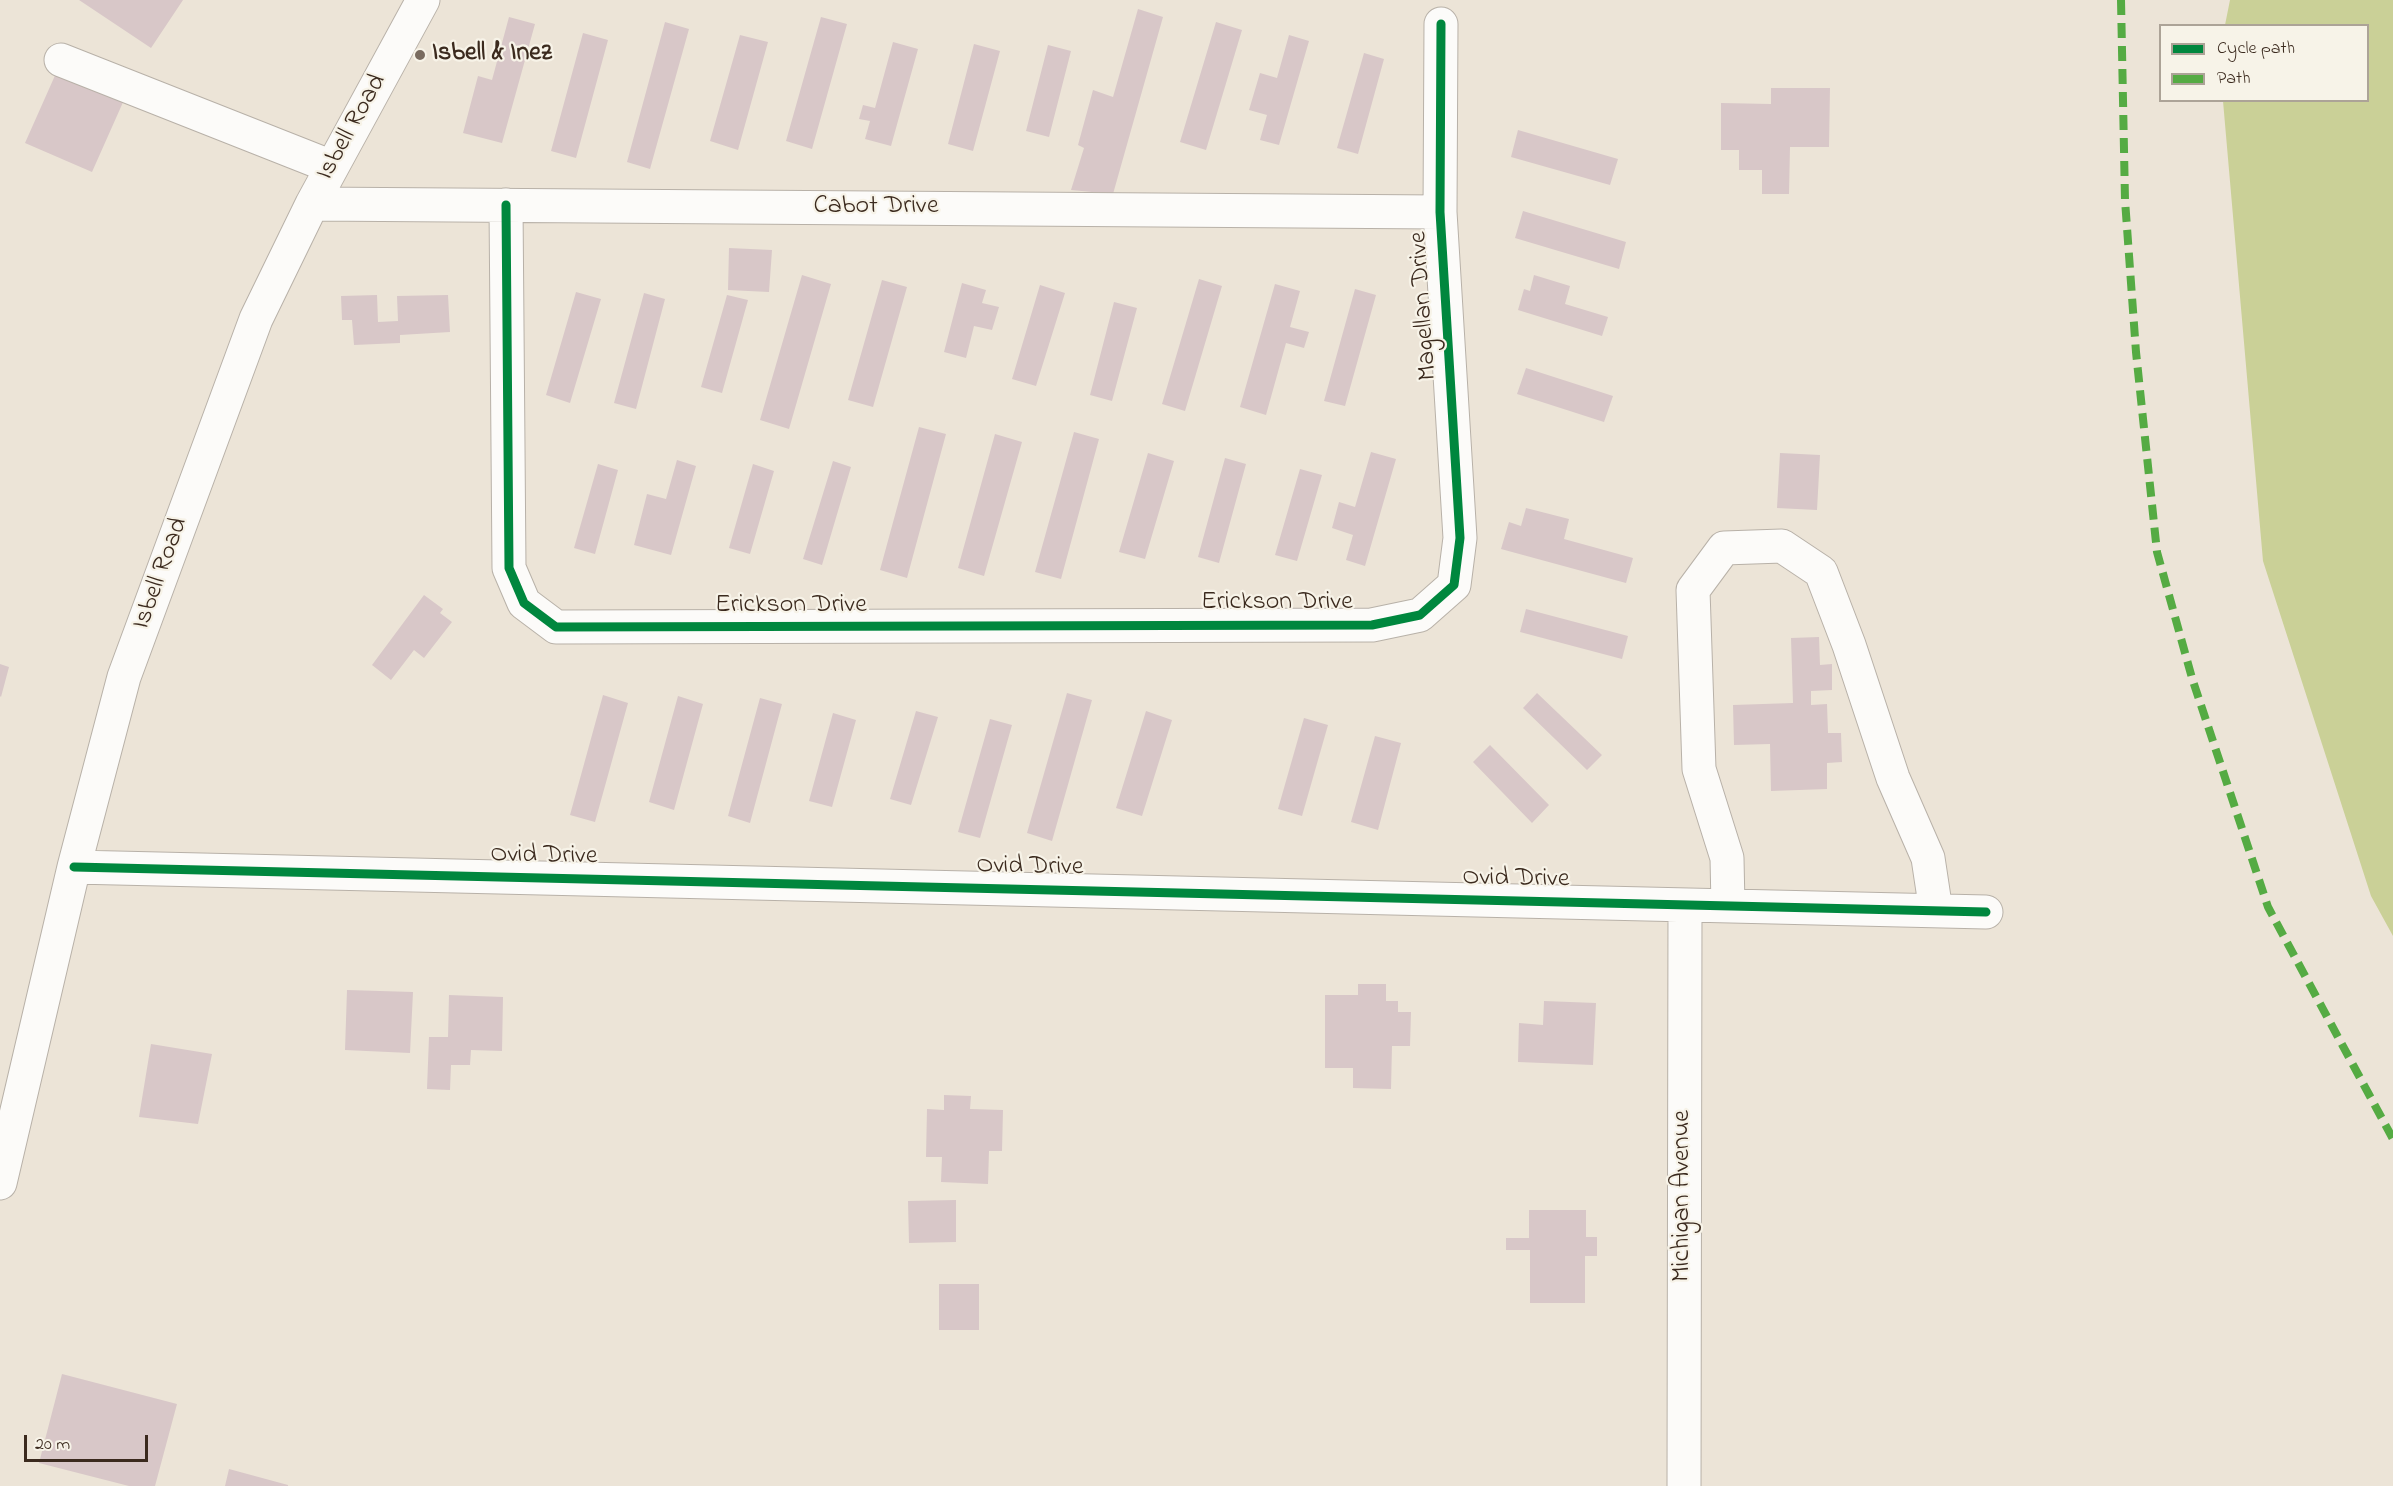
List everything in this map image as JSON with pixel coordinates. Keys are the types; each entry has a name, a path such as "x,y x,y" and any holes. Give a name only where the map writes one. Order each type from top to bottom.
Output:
{"street":[{"name":"Isbell Road","path":"0,1183 74,867 124,677 256,319 312,204 423,0"},
{"name":"Magellan Drive","path":"1442,24 1440,212 1460,538 1454,585"},
{"path":"61,60 332,167"},
{"name":"Cabot Drive","path":"312,204 1440,212"},
{"name":"Erickson Drive","path":"506,205 509,568 524,603 556,627 1372,625 1420,615 1454,585"},
{"path":"1728,906 1727,858 1699,769 1693,590 1724,548 1782,546 1821,572 1849,645 1893,778 1928,858 1936,911"},
{"name":"Ovid Drive","path":"74,867 1986,912"},
{"name":"Michigan Avenue","path":"1684,1486 1685,905"}],"green space":[{"path":"2230,0 2393,0 2393,936 2371,896 2263,561 2223,102 2369,102 2369,24 2225,24"}],"building":[{"path":"79,0 183,0 151,48"},
{"path":"1138,9 1163,17 1113,194 1071,190 1084,148 1078,145 1093,90 1113,97"},
{"path":"509,17 535,24 502,143 463,133 478,76 492,80"},
{"path":"821,17 847,24 812,149 786,141"},
{"path":"665,22 689,29 650,169 627,162"},
{"path":"1216,22 1242,30 1206,150 1180,142"},
{"path":"583,33 608,40 576,158 551,151"},
{"path":"740,35 768,42 738,150 710,141"},
{"path":"1289,35 1309,41 1279,145 1260,140 1267,115 1249,110 1260,73 1277,78"},
{"path":"893,42 918,49 891,146 865,139 870,121 859,119 863,105 875,108"},
{"path":"974,44 1000,51 973,151 948,144"},
{"path":"1048,45 1071,51 1049,137 1026,131"},
{"path":"1364,53 1384,59 1358,154 1337,148"},
{"path":"57,71 124,100 92,172 25,143"},
{"path":"1771,88 1830,88 1829,147 1790,147 1789,194 1762,194 1762,170 1739,170 1739,150 1721,150 1721,103 1771,104"},
{"path":"1518,130 1618,159 1610,185 1511,157"},
{"path":"1523,211 1626,242 1619,269 1515,238"},
{"path":"729,248 772,250 769,292 728,290"},
{"path":"802,275 831,284 789,429 760,420"},
{"path":"1534,275 1570,286 1565,304 1608,317 1602,336 1518,310 1524,289 1530,291"},
{"path":"1199,279 1222,286 1185,411 1162,404"},
{"path":"882,280 907,287 873,407 848,400"},
{"path":"962,283 986,290 982,303 999,307 992,330 974,326 966,358 944,352"},
{"path":"1275,284 1300,291 1290,327 1309,332 1304,348 1286,343 1266,415 1240,407"},
{"path":"1040,285 1065,293 1036,386 1012,379"},
{"path":"1355,289 1376,295 1345,406 1324,401"},
{"path":"576,292 601,299 570,403 546,395"},
{"path":"644,293 665,299 636,409 614,403"},
{"path":"377,295 378,322 398,321 397,296 448,295 450,332 400,335 400,343 354,345 352,320 342,320 341,296"},
{"path":"727,295 748,300 722,393 701,387"},
{"path":"1114,302 1137,308 1112,401 1090,395"},
{"path":"1526,368 1613,396 1604,422 1517,394"},
{"path":"919,427 946,434 907,578 880,570"},
{"path":"1074,432 1099,439 1061,579 1035,572"},
{"path":"995,434 1022,442 984,576 958,568"},
{"path":"1371,452 1396,459 1365,566 1346,560 1353,535 1332,528 1339,502 1355,507"},
{"path":"1148,453 1174,461 1145,559 1119,552"},
{"path":"1780,453 1820,455 1817,510 1777,508"},
{"path":"1225,458 1246,464 1219,563 1198,557"},
{"path":"677,460 696,466 671,555 634,545 647,494 666,499"},
{"path":"833,461 851,467 822,565 803,559"},
{"path":"598,464 618,470 595,554 574,548"},
{"path":"753,464 774,471 750,554 729,548"},
{"path":"1300,469 1322,475 1297,561 1275,555"},
{"path":"1526,508 1569,519 1564,539 1633,558 1626,583 1501,549 1509,522 1521,526"},
{"path":"424,595 443,609 440,613 452,622 424,658 414,650 391,680 372,665"},
{"path":"1526,609 1628,636 1622,659 1520,632"},
{"path":"1819,637 1820,665 1832,664 1832,690 1811,691 1811,705 1827,704 1828,733 1841,733 1842,762 1827,763 1827,789 1771,791 1770,744 1734,745 1733,705 1793,703 1791,638"},
{"path":"0,664 9,667 1,697 0,696"},
{"path":"1067,693 1092,700 1052,841 1027,833"},
{"path":"1537,693 1602,755 1587,770 1523,708"},
{"path":"603,695 628,703 595,822 570,815"},
{"path":"678,696 703,704 674,810 649,802"},
{"path":"760,698 782,704 750,823 728,816"},
{"path":"916,711 938,717 911,805 890,799"},
{"path":"1146,711 1172,720 1142,816 1116,808"},
{"path":"833,713 856,720 832,807 809,801"},
{"path":"1304,718 1328,725 1302,816 1278,809"},
{"path":"990,719 1012,725 980,838 958,832"},
{"path":"1375,736 1401,743 1378,830 1351,822"},
{"path":"1490,745 1549,805 1532,823 1473,762"},
{"path":"1358,984 1386,984 1386,1001 1398,1001 1398,1012 1411,1012 1410,1046 1392,1046 1391,1089 1353,1088 1353,1068 1325,1068 1325,995 1358,995"},
{"path":"347,990 413,992 410,1053 345,1050"},
{"path":"449,995 503,997 502,1051 471,1050 470,1065 451,1065 450,1090 427,1089 429,1037 448,1037"},
{"path":"1544,1001 1596,1003 1593,1065 1518,1062 1519,1023 1543,1025"},
{"path":"151,1044 212,1054 198,1124 139,1117"},
{"path":"944,1095 971,1096 970,1109 1003,1110 1002,1151 989,1151 988,1184 941,1182 942,1157 926,1157 927,1109 944,1110"},
{"path":"956,1200 956,1242 909,1243 908,1201"},
{"path":"1529,1210 1586,1210 1586,1237 1597,1237 1597,1256 1585,1256 1585,1303 1530,1303 1530,1250 1506,1250 1506,1238 1529,1238"},
{"path":"939,1284 979,1284 979,1330 939,1330"},
{"path":"62,1374 177,1404 155,1486 129,1486 39,1463"},
{"path":"229,1469 288,1485 288,1486 225,1486"}],"marked path":[{"path":"2121,0 2125,200 2136,352 2157,552 2192,678 2268,907 2393,1139"}],"cycle path":[{"path":"506,205 509,568 524,603 556,627 1372,625 1420,615 1454,585 1460,538 1440,212 1441,24"},
{"path":"74,867 1986,912"}],"place":[{"name":"Isbell & Inez","path":"420,55"}]}
